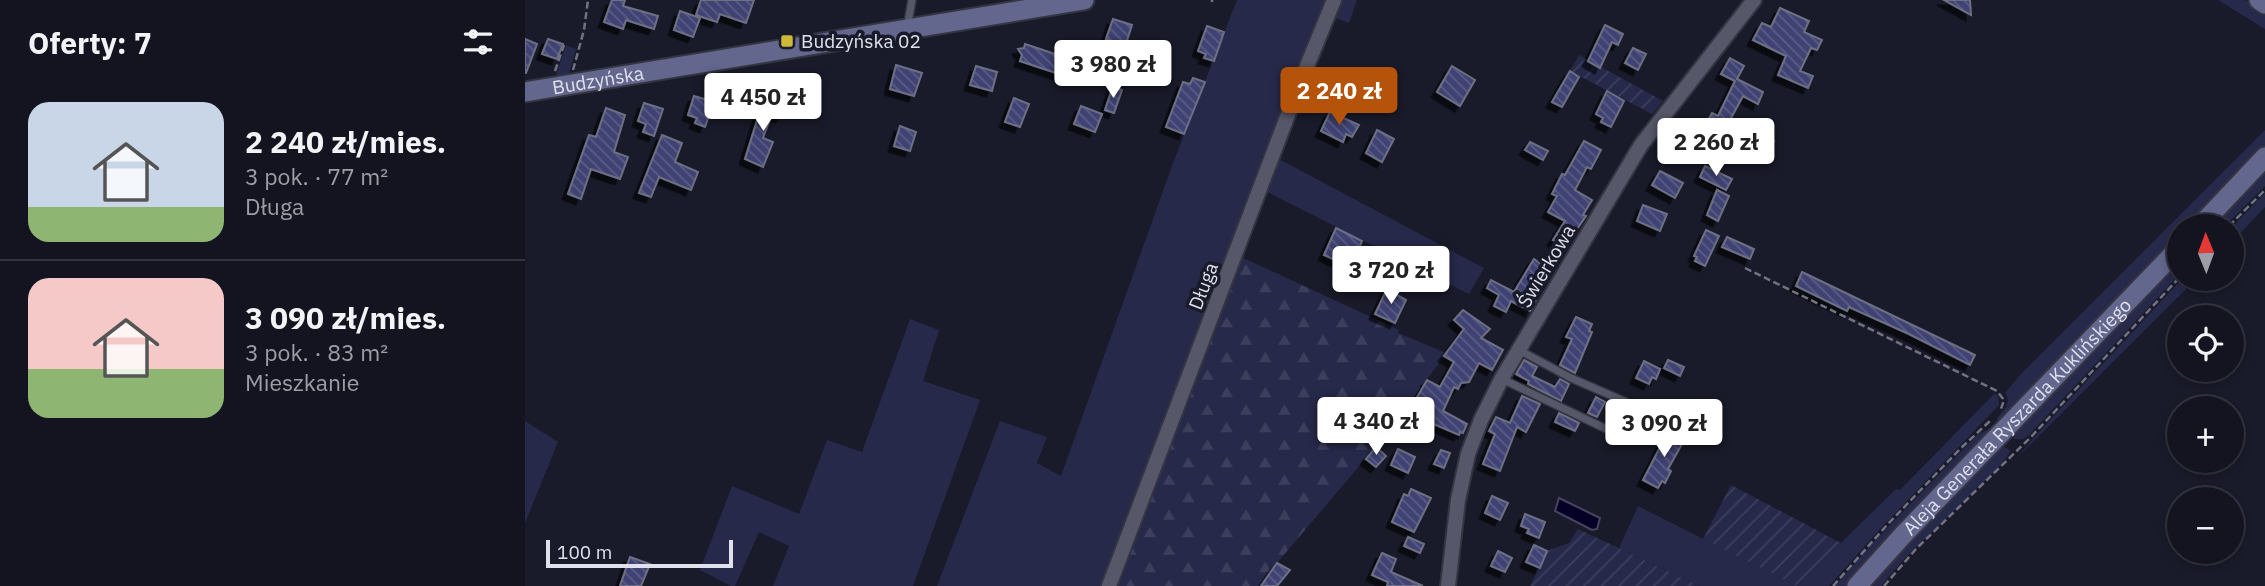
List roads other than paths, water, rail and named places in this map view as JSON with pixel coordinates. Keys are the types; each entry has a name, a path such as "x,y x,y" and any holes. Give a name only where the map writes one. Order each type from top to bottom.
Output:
{"street":[{"name":"Budzyńska","path":"525,92 1084,0"},
{"name":"Długa","path":"1109,586 1334,0"},
{"name":"Świerkowa","path":"1448,586 1458,500 1468,454 1481,419 1502,378 1641,145 1754,0"},
{"path":"2259,0 2265,4"},
{"path":"2211,214 2265,158"},
{"name":"Aleja Generała Ryszarda Kuklińskiego","path":"1857,586 1995,427 2167,260"}],"lane":[{"path":"906,29 912,0"},
{"path":"1519,350 1571,378 1626,402"},
{"path":"1502,378 1621,436"}],"place":[{"name":"Budzyńska 02","path":"787,41"}]}
